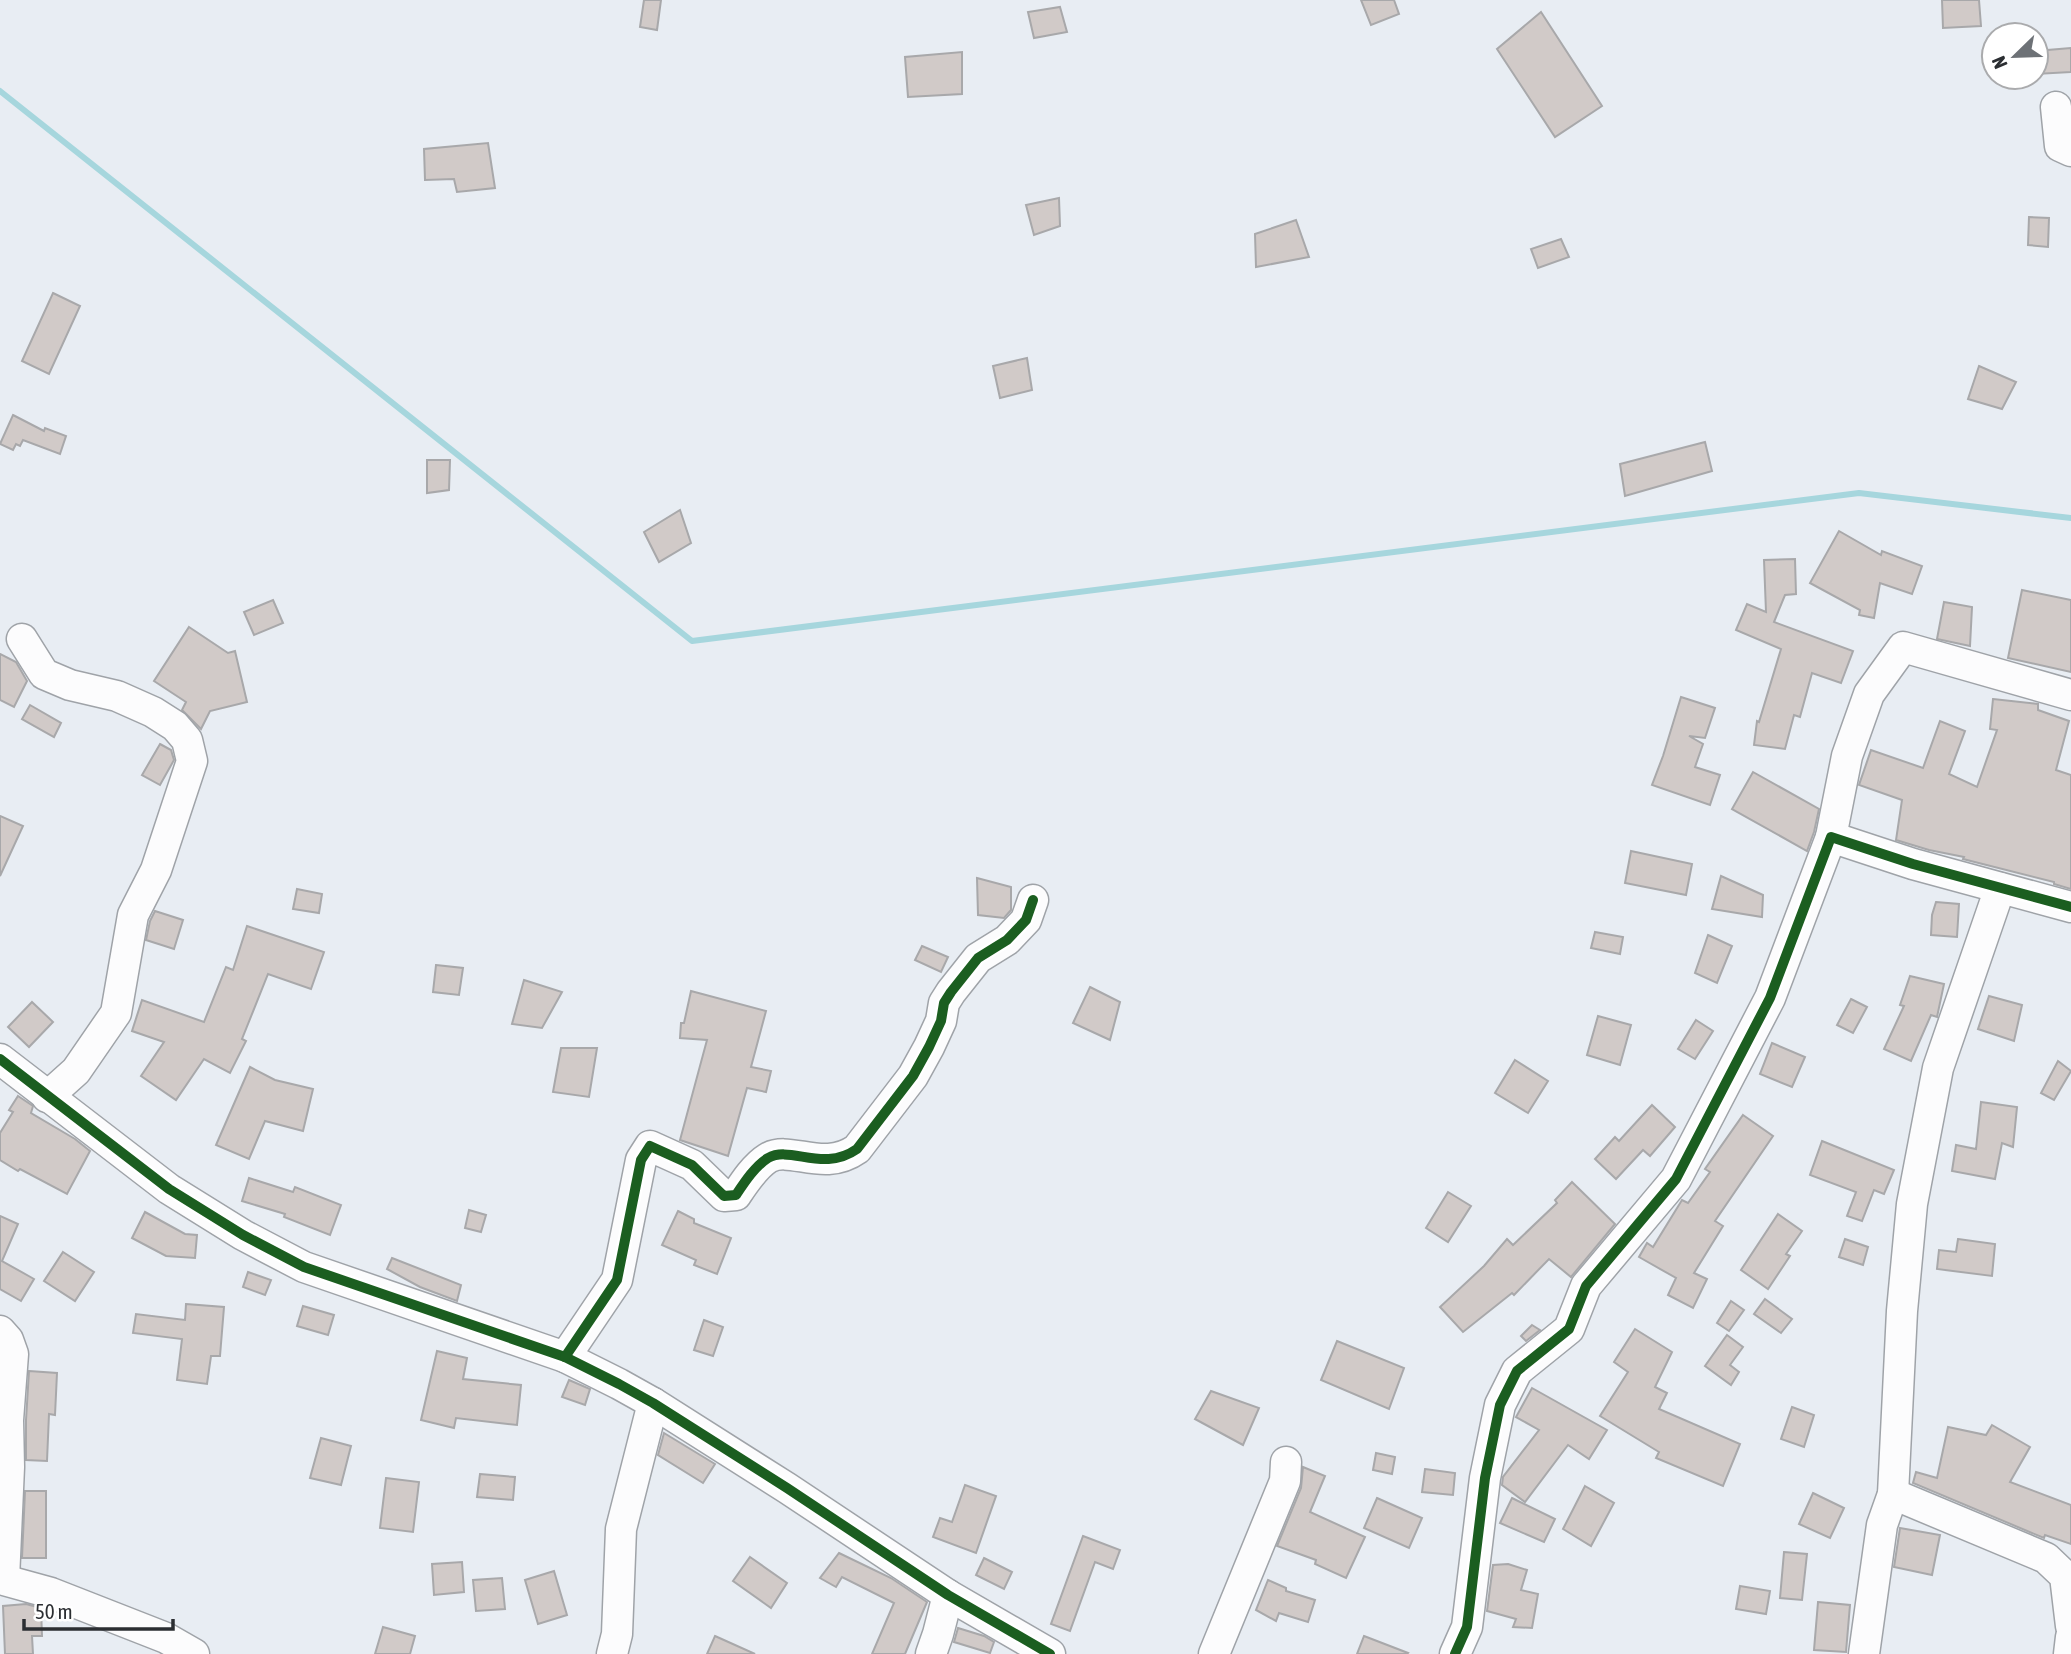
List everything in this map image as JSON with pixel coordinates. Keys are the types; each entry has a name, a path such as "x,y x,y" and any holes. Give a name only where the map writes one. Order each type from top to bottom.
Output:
{"street":[{"path":"2056,107 2060,146 2071,151"},
{"path":"22,639 44,674 70,685 117,696 153,712 175,726 187,740 192,761 156,870 133,915 116,1013 76,1071 47,1097"},
{"path":"1455,1654 1467,1627 1485,1478 1500,1405 1517,1371 1569,1329 1586,1286 1676,1179 1770,998 1831,837 1847,756 1868,694 1903,647 2071,695"},
{"path":"1831,837 1913,864 2071,907"},
{"path":"1864,1654 1882,1525 1893,1494 1902,1311 1912,1204 1938,1068 2000,888"},
{"path":"565,1357 617,1280 641,1160 650,1146 692,1165 724,1196 736,1195 769,1157 789,1155 823,1160 846,1157 857,1149 913,1076 941,1021 944,1003 951,992 978,958 1007,940 1026,920 1032,900"},
{"path":"0,1059 169,1189 243,1235 304,1267 565,1357 653,1403 948,1595 1050,1654"},
{"path":"0,1331 8,1340 13,1354 2,1579 51,1593 166,1638 194,1654"},
{"path":"612,1654 617,1634 621,1529 653,1403"},
{"path":"1214,1654 1285,1481 1286,1462"},
{"path":"1893,1494 2046,1558 2065,1576 2071,1626"},
{"path":"930,1654 948,1595"},
{"path":"2069,1654 2071,1637"}],"building":[{"path":"644,0 661,0 657,30 640,27"},
{"path":"1361,0 1394,0 1399,14 1371,25"},
{"path":"1942,0 1979,0 1980,26 1943,28"},
{"path":"1060,7 1067,32 1034,38 1028,12"},
{"path":"1541,12 1602,106 1555,137 1497,49"},
{"path":"2071,48 2071,72 2050,73 2050,50"},
{"path":"962,52 962,94 908,97 905,57"},
{"path":"488,143 495,188 457,192 454,179 425,180 424,149"},
{"path":"1059,198 1060,226 1034,235 1026,205"},
{"path":"2029,217 2049,218 2048,247 2028,245"},
{"path":"1296,220 1309,257 1256,267 1255,234"},
{"path":"1561,239 1569,257 1538,268 1531,249"},
{"path":"53,293 80,306 49,374 22,361"},
{"path":"1027,358 1032,390 1000,398 993,366"},
{"path":"1979,366 2016,382 2002,409 1968,399"},
{"path":"13,415 44,431 45,428 66,436 60,454 23,440 20,446 16,444 13,450 0,444"},
{"path":"1705,442 1712,471 1625,496 1620,464"},
{"path":"427,460 450,460 449,490 427,493"},
{"path":"680,510 691,543 659,562 644,532"},
{"path":"1839,531 1881,555 1882,551 1922,566 1912,594 1880,583 1874,618 1859,615 1860,610 1810,583"},
{"path":"1795,559 1796,594 1785,595 1774,622 1853,651 1841,683 1812,673 1800,717 1794,715 1785,749 1754,745 1757,721 1759,722 1781,649 1736,630 1747,604 1766,612 1764,560"},
{"path":"2022,590 2071,600 2071,672 2008,658"},
{"path":"273,600 283,623 254,635 244,612"},
{"path":"1944,602 1972,607 1970,646 1937,639"},
{"path":"189,627 228,653 235,651 247,702 210,711 201,729 182,710 186,702 154,681"},
{"path":"0,654 16,662 27,681 14,707 0,700"},
{"path":"1681,697 1715,708 1705,738 1689,736 1703,744 1695,767 1720,775 1710,805 1652,785"},
{"path":"1993,699 2038,704 2038,710 2069,721 2056,770 2071,775 2071,889 2054,882 1896,840 1902,800 1859,785 1871,750 1923,768 1940,721 1965,731 1949,774 1977,787 1997,730 1990,729"},
{"path":"30,705 61,723 54,737 22,719"},
{"path":"160,744 171,750 174,760 160,785 142,775"},
{"path":"1753,772 1819,809 1807,851 1732,809"},
{"path":"0,816 23,826 0,876"},
{"path":"1631,851 1692,864 1686,895 1625,883"},
{"path":"1721,876 1763,895 1762,917 1712,909"},
{"path":"977,878 1011,887 1011,910 1004,918 978,915"},
{"path":"297,889 322,894 319,913 293,909"},
{"path":"1936,902 1959,904 1957,937 1931,935"},
{"path":"155,911 183,920 174,949 146,940"},
{"path":"247,926 324,952 311,989 268,974 242,1039 246,1041 230,1073 204,1059 176,1100 141,1076 164,1042 132,1031 142,1000 204,1022 226,967 233,970"},
{"path":"1595,932 1623,937 1620,954 1591,948"},
{"path":"1708,935 1732,946 1717,983 1695,973"},
{"path":"922,946 948,957 941,972 915,960"},
{"path":"436,965 463,968 459,995 433,992"},
{"path":"1910,976 1944,984 1937,1017 1931,1015 1911,1061 1884,1049 1904,1006 1900,1005"},
{"path":"524,980 562,992 542,1028 512,1024"},
{"path":"1090,987 1120,1002 1110,1040 1073,1023"},
{"path":"691,991 766,1011 751,1067 771,1071 766,1092 747,1088 728,1156 680,1140 707,1040 680,1038 681,1023 684,1023"},
{"path":"1989,996 2022,1005 2014,1041 1978,1029"},
{"path":"1851,999 1867,1007 1853,1033 1837,1025"},
{"path":"32,1002 53,1022 29,1047 8,1027"},
{"path":"1598,1016 1631,1025 1620,1065 1587,1055"},
{"path":"1696,1020 1713,1031 1695,1059 1678,1049"},
{"path":"1772,1043 1805,1057 1792,1087 1760,1074"},
{"path":"561,1048 597,1048 589,1097 553,1092"},
{"path":"1515,1060 1548,1081 1528,1113 1495,1093"},
{"path":"2058,1061 2071,1071 2054,1100 2041,1093"},
{"path":"250,1067 275,1080 313,1089 303,1131 265,1121 249,1159 216,1145"},
{"path":"18,1096 33,1106 31,1113 90,1151 67,1194 0,1160 0,1133 13,1112 9,1110"},
{"path":"1981,1102 2017,1107 2013,1147 2002,1143 1995,1179 1952,1171 1956,1145 1976,1149"},
{"path":"1652,1105 1675,1127 1650,1156 1643,1150 1616,1179 1595,1159 1615,1137 1619,1141"},
{"path":"1743,1115 1773,1136 1715,1221 1723,1226 1694,1273 1707,1279 1693,1308 1668,1295 1676,1278 1639,1257 1647,1243 1653,1247 1682,1200 1688,1203 1710,1172 1705,1169"},
{"path":"1822,1141 1894,1170 1884,1194 1874,1190 1862,1221 1847,1216 1856,1192 1810,1175"},
{"path":"249,1178 293,1192 295,1187 341,1205 330,1235 284,1217 285,1214 242,1201"},
{"path":"1572,1182 1615,1224 1571,1277 1549,1259 1514,1295 1512,1293 1463,1332 1440,1307 1484,1266 1507,1239 1513,1245 1557,1203 1555,1200"},
{"path":"1448,1192 1471,1206 1448,1242 1426,1228"},
{"path":"469,1210 486,1215 481,1232 465,1228"},
{"path":"678,1211 694,1219 694,1223 731,1238 717,1274 694,1265 696,1260 662,1245"},
{"path":"145,1212 185,1234 197,1235 195,1258 166,1256 132,1238"},
{"path":"1778,1214 1802,1231 1786,1254 1790,1256 1768,1289 1741,1270"},
{"path":"0,1216 18,1224 2,1261 34,1279 21,1301 0,1289"},
{"path":"1845,1239 1868,1247 1863,1265 1839,1257"},
{"path":"1958,1239 1995,1244 1992,1276 1937,1269 1939,1250 1956,1252"},
{"path":"63,1252 94,1272 75,1301 44,1281"},
{"path":"392,1258 461,1285 457,1301 420,1287 387,1269"},
{"path":"248,1272 271,1280 265,1295 243,1287"},
{"path":"1765,1299 1792,1319 1781,1333 1754,1314"},
{"path":"1731,1301 1744,1310 1729,1331 1717,1323"},
{"path":"186,1304 224,1307 220,1356 211,1356 207,1384 177,1380 182,1339 133,1333 136,1314 185,1320"},
{"path":"303,1306 334,1315 328,1335 297,1326"},
{"path":"704,1320 723,1327 713,1356 694,1350"},
{"path":"1532,1325 1540,1330 1526,1341 1521,1336"},
{"path":"1635,1329 1672,1352 1655,1387 1667,1393 1659,1409 1740,1444 1723,1486 1656,1458 1659,1452 1600,1416 1628,1372 1614,1362"},
{"path":"1727,1335 1743,1347 1730,1365 1739,1372 1731,1385 1705,1366"},
{"path":"1337,1341 1404,1368 1389,1409 1321,1380"},
{"path":"437,1351 467,1358 463,1379 521,1385 517,1425 456,1418 454,1428 421,1420"},
{"path":"29,1371 57,1373 55,1415 49,1414 47,1461 26,1460"},
{"path":"569,1380 590,1389 585,1405 562,1397"},
{"path":"1532,1388 1607,1430 1589,1459 1568,1445 1525,1502 1502,1485 1503,1477 1539,1430 1516,1417"},
{"path":"1211,1391 1259,1408 1243,1445 1195,1419"},
{"path":"1792,1407 1814,1415 1804,1447 1781,1439"},
{"path":"1992,1425 2030,1447 2010,1482 2071,1505 2071,1544 2045,1535 2044,1538 1913,1483 1916,1472 1937,1478 1948,1427 1986,1435"},
{"path":"664,1433 715,1464 703,1483 658,1455"},
{"path":"321,1438 351,1446 341,1485 310,1478"},
{"path":"1376,1453 1395,1457 1392,1474 1373,1470"},
{"path":"1303,1467 1325,1476 1310,1512 1365,1537 1346,1578 1315,1564 1316,1560 1277,1546 1301,1488"},
{"path":"1425,1469 1455,1473 1453,1495 1422,1492"},
{"path":"480,1474 515,1477 513,1500 477,1497"},
{"path":"386,1478 419,1482 413,1532 380,1528"},
{"path":"965,1485 996,1496 976,1553 933,1537 940,1518 952,1522"},
{"path":"1585,1486 1614,1503 1591,1546 1563,1529"},
{"path":"25,1491 46,1491 46,1558 22,1558"},
{"path":"1813,1493 1844,1508 1830,1538 1799,1524"},
{"path":"1377,1498 1422,1518 1409,1548 1364,1528"},
{"path":"1512,1498 1555,1519 1544,1542 1500,1523"},
{"path":"1900,1528 1940,1535 1932,1575 1894,1567"},
{"path":"1083,1536 1120,1550 1113,1569 1095,1562 1070,1631 1051,1624"},
{"path":"1784,1552 1807,1554 1802,1600 1780,1598"},
{"path":"839,1553 891,1578 927,1602 905,1654 872,1654 894,1603 842,1577 836,1587 820,1578"},
{"path":"750,1557 787,1583 771,1608 733,1581"},
{"path":"984,1558 1012,1572 1004,1589 976,1575"},
{"path":"462,1562 464,1592 434,1595 432,1564"},
{"path":"1508,1564 1527,1570 1521,1590 1538,1594 1532,1628 1513,1627 1516,1619 1487,1611 1493,1565"},
{"path":"554,1571 567,1615 538,1624 525,1580"},
{"path":"502,1578 505,1609 476,1611 473,1580"},
{"path":"1268,1580 1286,1588 1286,1591 1315,1600 1308,1622 1279,1613 1276,1621 1256,1610"},
{"path":"1740,1586 1770,1591 1766,1614 1736,1609"},
{"path":"1818,1602 1850,1605 1846,1652 1814,1650"},
{"path":"26,1604 41,1608 42,1636 32,1636 33,1654 5,1654 3,1606"},
{"path":"383,1627 415,1636 410,1654 375,1654"},
{"path":"958,1628 994,1642 990,1653 954,1642"},
{"path":"715,1636 755,1654 707,1654"},
{"path":"1364,1636 1408,1653 1357,1654"}],"waterway":[{"path":"0,91 692,641 1859,493 2071,518"}],"cycle path":[{"path":"1455,1654 1467,1627 1485,1478 1500,1405 1517,1371 1569,1329 1586,1286 1676,1179 1770,998 1831,837 1913,864 2071,907"},
{"path":"565,1357 617,1280 641,1160 650,1146 692,1165 724,1196 736,1195 754,1170 768,1158 787,1154 832,1159 857,1149 913,1076 941,1021 944,1003 951,992 978,958 1007,940 1026,920 1033,900"},
{"path":"0,1059 169,1189 243,1235 304,1267 565,1357 619,1384 787,1488 948,1595 1050,1654"}]}
